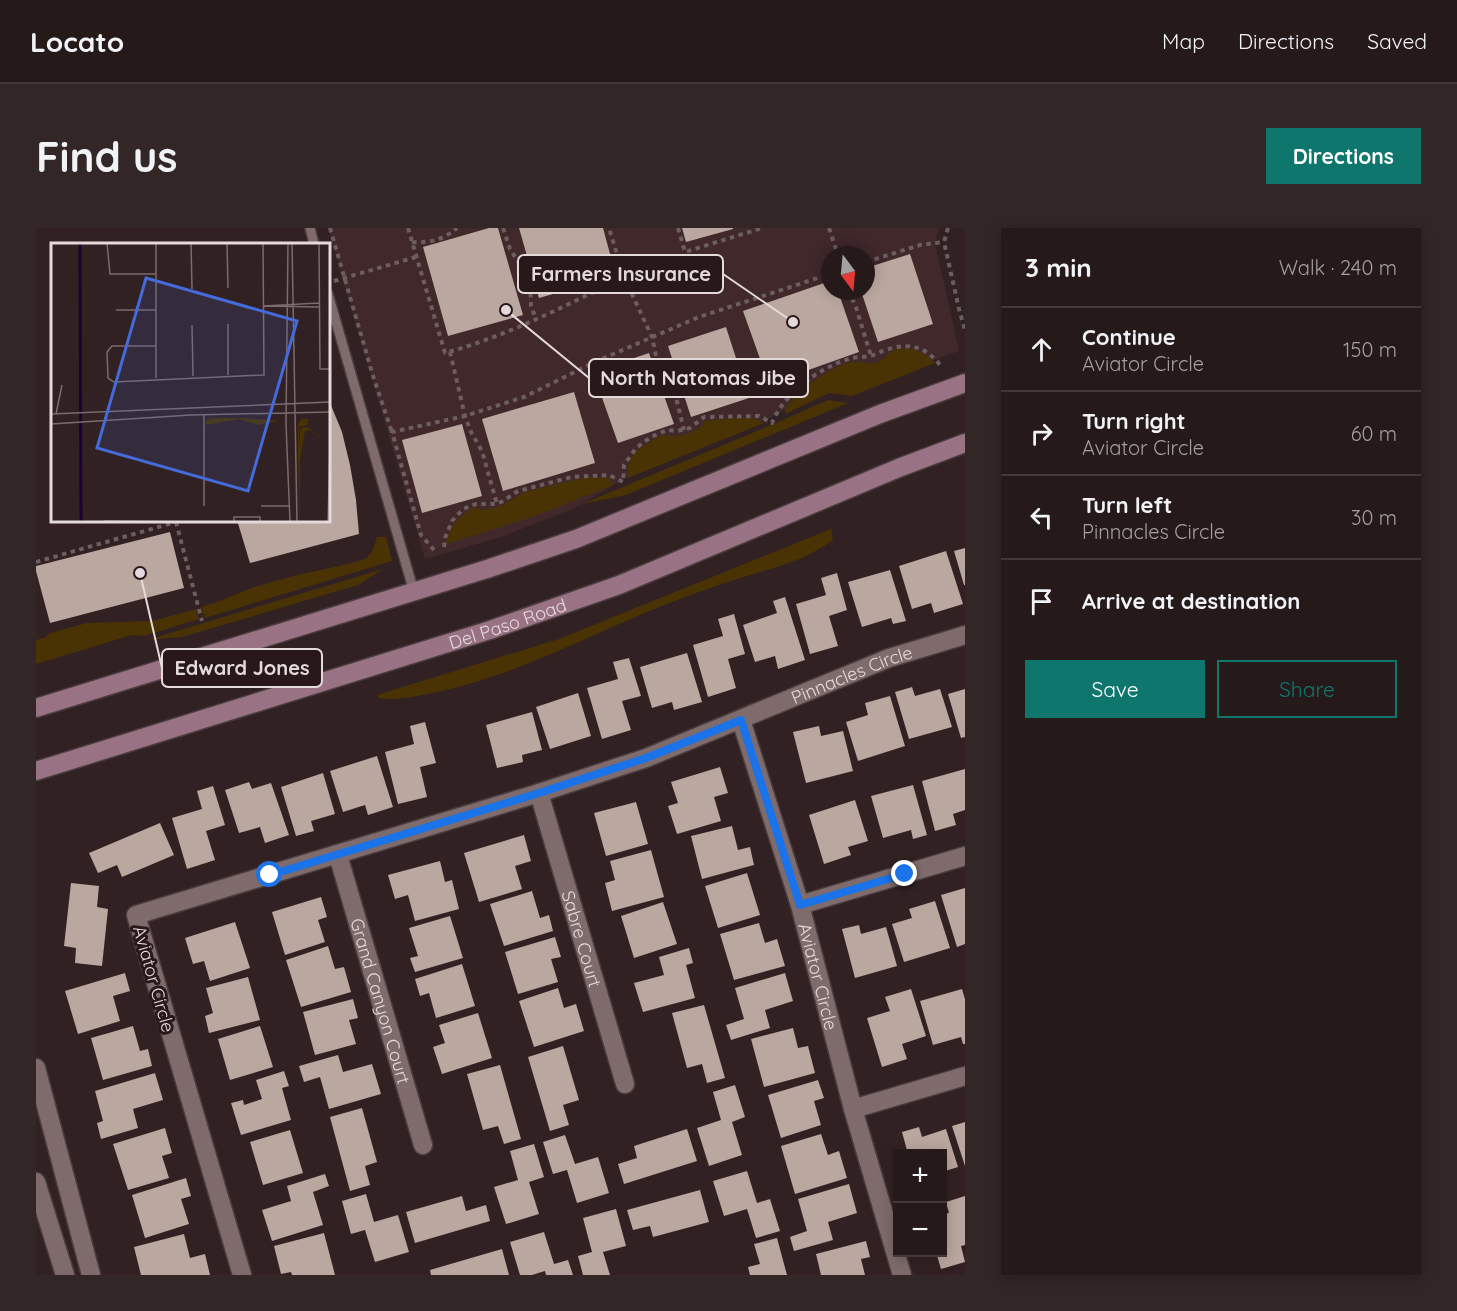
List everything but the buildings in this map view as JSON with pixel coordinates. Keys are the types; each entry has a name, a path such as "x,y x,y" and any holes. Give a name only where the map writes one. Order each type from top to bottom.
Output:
{"main road":[{"path":"36,708 414,592 576,539 869,418 965,383"},
{"name":"Del Paso Road","path":"36,771 490,630 619,585 900,466 965,443"}],"street":[{"name":"Pinnacles Circle","path":"741,720 890,658 965,635"},
{"name":"Aviator Circle","path":"242,1275 136,915 539,793 646,758 741,720 800,905 853,1109 902,1275"},
{"name":"Sabre Court","path":"539,793 625,1084"},
{"name":"Grand Canyon Court","path":"338,855 423,1145"},
{"path":"800,905 965,856"},
{"path":"36,1068 91,1275"},
{"path":"853,1109 965,1076"},
{"path":"36,1182 65,1275"}],"lane":[{"path":"310,228 314,243"},
{"path":"330,301 414,592"}],"path":[{"path":"330,228 421,536 434,550"},
{"path":"408,228 445,353 478,343 536,319 624,278"},
{"path":"412,242 427,243 440,240 457,228"},
{"path":"503,228 510,249 530,280 531,306 536,319"},
{"path":"609,228 624,278 652,337 656,356 671,377 684,430"},
{"path":"678,228 685,252 762,228"},
{"path":"829,228 834,246"},
{"path":"948,228 944,242 965,330"},
{"path":"875,259 920,245 944,242"},
{"path":"330,282 416,256"},
{"path":"392,432 465,416 524,397 597,361 699,317 821,277"},
{"path":"853,300 871,356"},
{"path":"444,547 448,528 463,509 476,504 497,504 518,491 572,477 609,475 623,482 624,465 636,448 651,437 667,430 690,428 704,417 759,416 772,423 777,411 794,391 830,367 854,358 871,356 904,345 920,348 940,365"},
{"path":"450,352 465,416 482,451 497,504"},
{"path":"36,562 176,522 202,621"}],"shaded area":[{"path":"328,228 939,228 935,243 959,351 897,373 834,385 771,417 641,469 575,508 501,537 425,559"},
{"path":"898,348 918,351 935,363 852,396 829,393 785,414 785,408 796,396 826,373 849,362 869,364 878,362"},
{"path":"828,400 848,403 626,495 582,504 776,423"},
{"path":"754,418 764,423 628,478 629,462 632,457 641,447 661,435 679,436 689,433 704,424 702,421"},
{"path":"587,477 609,478 613,485 532,517 446,544 456,522 475,506 476,509 485,510 501,506 524,492"},
{"path":"831,529 833,540 809,555 649,611 525,665 428,694 397,699 379,698 377,695 559,639"},
{"path":"377,537 386,537 392,561 205,618 201,607 254,587 367,558 373,550"},
{"path":"383,569 358,585 182,637 147,640"},
{"path":"196,609 199,619 144,636 132,635 36,664 36,640 45,638 50,633 87,623 153,621"}],"place":[{"name":"North Natomas Jibe","path":"506,310"},
{"name":"Farmers Insurance","path":"793,322"},
{"name":"Edward Jones","path":"140,573"}],"route":[{"path":"270,875 646,758 741,720 800,905 905,874"}]}
